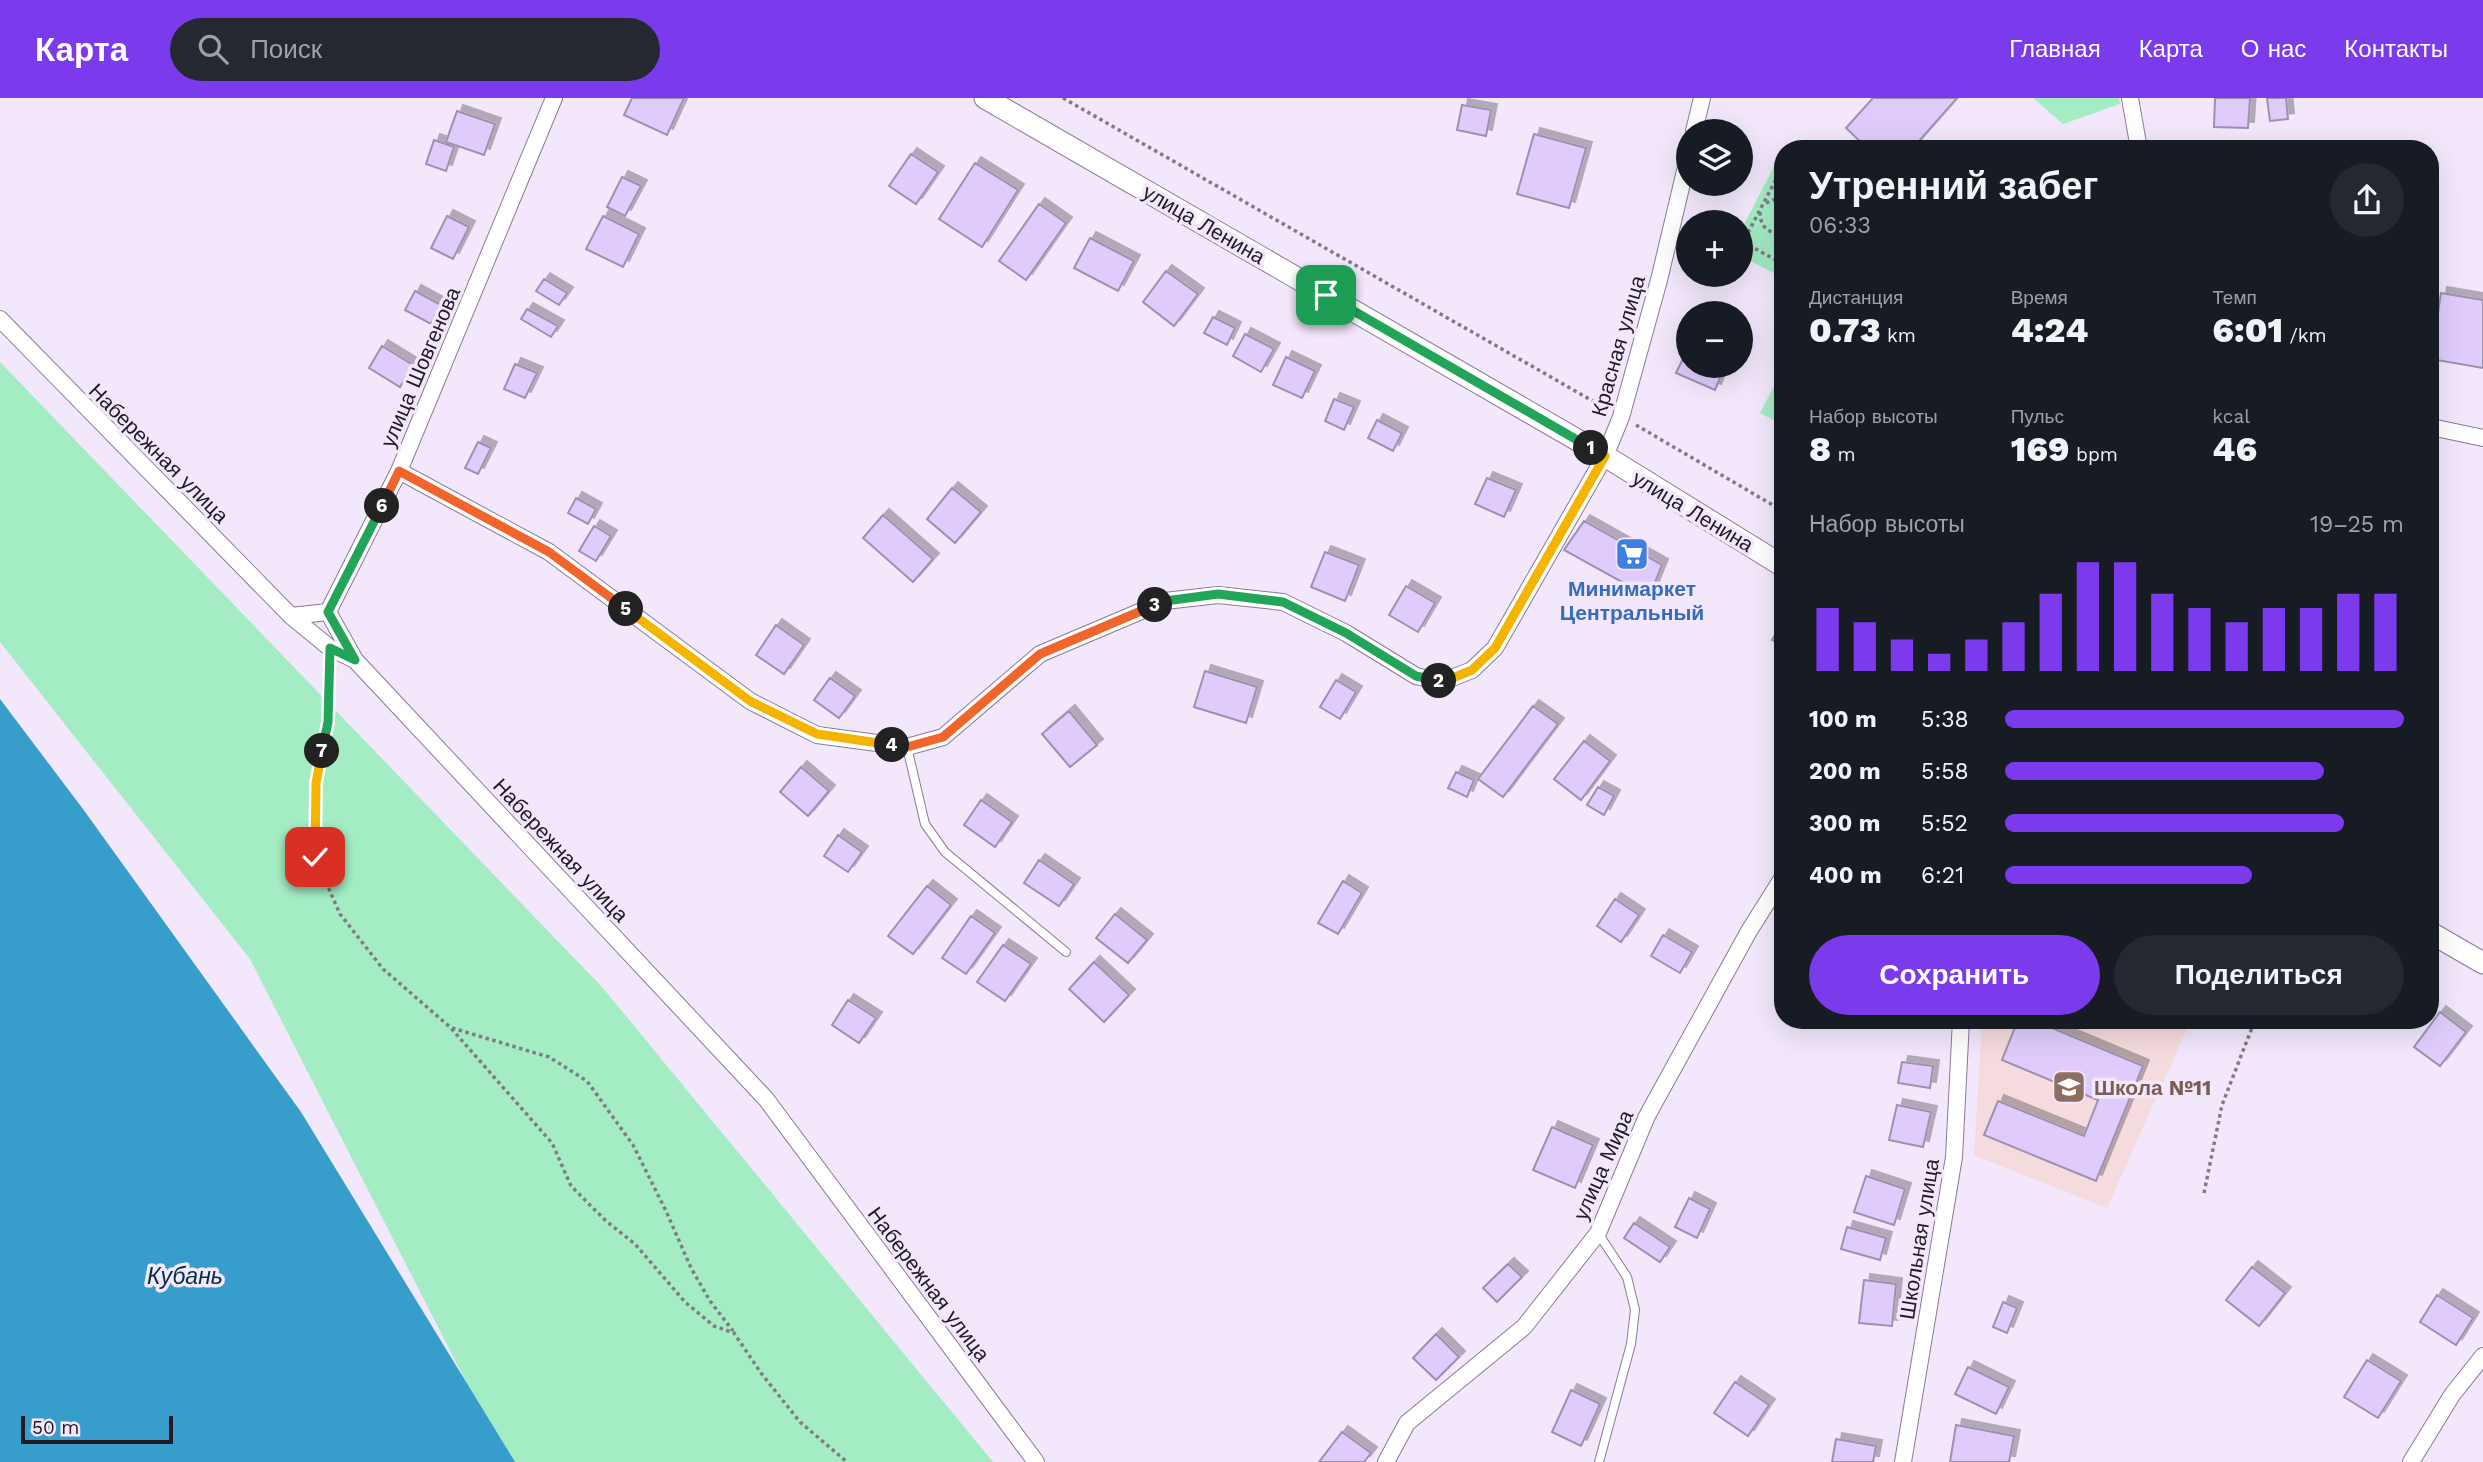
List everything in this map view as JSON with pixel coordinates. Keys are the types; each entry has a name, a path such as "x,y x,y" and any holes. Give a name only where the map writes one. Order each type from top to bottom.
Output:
{"street":[{"name":"улица Шовгенова","path":"328,612 399,471 554,98"},
{"name":"улица Ленина","path":"985,98 1605,456 1774,560"},
{"path":"1697,119 1702,98"},
{"path":"2130,98 2137,140"},
{"name":"Красная улица","path":"907,747 943,737 1040,654 1165,601 1218,594 1283,602 1346,633 1416,676 1443,682 1472,670 1495,648 1605,456 1621,416 1679,196"},
{"name":"Набережная улица","path":"0,319 291,616 330,648 355,660 766,1099 1036,1462"},
{"path":"2439,429 2483,438"},
{"path":"399,471 549,552 750,701 817,734 907,747"},
{"path":"291,616 328,612 355,660"},
{"name":"улица Мира","path":"1386,1462 1407,1423 1524,1328 1598,1233 1647,1116 1774,892"},
{"path":"2439,938 2483,963"},
{"name":"Школьная улица","path":"1903,1462 1954,1157 1961,1029"},
{"path":"2411,1462 2452,1395 2483,1356"}],"lane":[{"path":"907,747 925,824 945,852 1066,952"},
{"path":"1598,1233 1627,1277 1634,1310 1631,1344 1600,1462"}],"path":[{"path":"1063,98 1774,506"},
{"path":"1774,184 1743,242 1774,259"},
{"path":"1774,200 1763,206 1760,214 1761,223 1774,233"},
{"path":"330,648 328,722 316,783 315,857 340,914 383,969 450,1027 552,1143 571,1186 606,1221 635,1244 685,1302 715,1326 734,1333"},
{"path":"450,1027 549,1057 587,1081 633,1145 691,1268 710,1301 800,1422 847,1462"},
{"path":"2204,1193 2222,1105 2252,1029"}],"shaded area":[{"name":"Школа №11","path":"1981,1029 2187,1029 2107,1208 1974,1155"}],"green space":[{"path":"2033,98 2119,98 2120,104 2063,124"},
{"path":"1774,167 1774,273 1753,262 1751,210"},
{"path":"0,362 602,987 993,1462 507,1462 250,959 0,642"},
{"path":"1774,386 1774,420 1760,413"}],"water":[{"name":"Кубань","path":"0,699 83,809 301,1112 515,1462 0,1462"}],"building":[{"path":"632,98 684,98 667,135 624,115"},
{"path":"1873,98 1957,98 1920,140 1859,140 1846,128"},
{"path":"2215,98 2250,98 2248,128 2214,127"},
{"path":"2267,98 2286,98 2288,119 2270,121"},
{"path":"1462,105 1491,110 1486,136 1457,130"},
{"path":"457,111 495,124 484,155 446,142"},
{"path":"1534,134 1586,148 1569,208 1517,194"},
{"path":"434,140 454,147 446,171 426,164"},
{"path":"911,154 938,172 916,204 889,186"},
{"path":"975,163 1018,190 982,247 939,219"},
{"path":"622,177 641,186 625,216 607,207"},
{"path":"1039,204 1066,223 1026,280 999,261"},
{"path":"447,216 469,227 453,259 431,248"},
{"path":"603,216 639,234 623,267 586,249"},
{"path":"1090,238 1134,261 1118,291 1074,268"},
{"path":"1166,271 1198,294 1174,326 1143,302"},
{"path":"544,279 567,293 559,305 536,291"},
{"path":"415,291 441,305 431,324 405,310"},
{"path":"2441,293 2483,300 2483,368 2439,360"},
{"path":"527,309 558,326 551,337 521,319"},
{"path":"1213,317 1235,328 1227,345 1204,333"},
{"path":"1245,334 1274,349 1261,372 1233,356"},
{"path":"382,346 413,365 400,387 369,368"},
{"path":"1286,357 1315,371 1302,398 1273,385"},
{"path":"515,364 537,373 525,398 504,389"},
{"path":"1687,378 1720,378 1715,390"},
{"path":"1334,399 1354,407 1344,430 1325,421"},
{"path":"1377,420 1402,433 1393,451 1368,438"},
{"path":"478,442 491,448 478,474 465,468"},
{"path":"1487,478 1516,490 1504,517 1475,504"},
{"path":"952,488 981,512 955,543 927,519"},
{"path":"576,498 596,509 588,524 568,513"},
{"path":"883,515 933,559 913,582 863,538"},
{"path":"1584,521 1662,565 1649,597 1564,550"},
{"path":"594,526 611,536 596,561 579,551"},
{"path":"1325,552 1359,565 1345,601 1311,587"},
{"path":"1406,586 1435,603 1418,632 1389,615"},
{"path":"776,625 804,645 784,674 756,655"},
{"path":"1205,671 1257,687 1246,723 1194,707"},
{"path":"830,678 855,696 839,718 814,700"},
{"path":"1336,680 1356,692 1340,719 1320,707"},
{"path":"1533,706 1558,724 1503,797 1478,779"},
{"path":"1069,711 1097,745 1070,767 1042,734"},
{"path":"1584,741 1610,761 1581,800 1554,779"},
{"path":"801,767 829,791 808,816 780,792"},
{"path":"1456,772 1474,780 1467,797 1448,788"},
{"path":"1598,787 1614,796 1604,815 1587,805"},
{"path":"981,800 1012,822 995,847 964,825"},
{"path":"838,835 862,852 848,872 824,856"},
{"path":"1039,860 1074,884 1059,906 1024,883"},
{"path":"1343,881 1362,893 1338,934 1318,923"},
{"path":"927,886 951,905 913,954 888,936"},
{"path":"1615,899 1639,915 1621,942 1597,926"},
{"path":"1115,914 1147,940 1128,963 1096,938"},
{"path":"971,916 995,933 966,974 942,958"},
{"path":"1663,935 1692,952 1680,973 1651,956"},
{"path":"1003,945 1031,964 1005,1001 977,982"},
{"path":"1094,962 1129,995 1104,1022 1069,989"},
{"path":"848,1000 876,1018 859,1043 832,1025"},
{"path":"2439,1013 2466,1032 2440,1066 2414,1047 2427,1029 2439,1029"},
{"path":"2014,1029 2055,1029 2143,1066 2096,1181 1984,1135 1998,1101 2084,1136 2098,1100 2002,1060"},
{"path":"1902,1062 1933,1066 1930,1088 1898,1083"},
{"path":"1897,1105 1931,1112 1923,1147 1889,1140"},
{"path":"1552,1127 1593,1145 1575,1188 1533,1170"},
{"path":"1866,1176 1905,1189 1894,1225 1854,1212"},
{"path":"1689,1198 1710,1209 1697,1238 1675,1227"},
{"path":"1634,1223 1670,1247 1660,1262 1624,1238"},
{"path":"1847,1227 1886,1238 1880,1260 1841,1249"},
{"path":"1508,1264 1522,1277 1497,1302 1483,1288"},
{"path":"2252,1267 2285,1293 2259,1326 2226,1300"},
{"path":"1864,1280 1896,1284 1892,1326 1859,1323"},
{"path":"2437,1295 2473,1318 2456,1345 2420,1322"},
{"path":"2003,1302 2017,1308 2007,1333 1993,1327"},
{"path":"1436,1334 1459,1357 1436,1380 1413,1358"},
{"path":"2367,1360 2401,1381 2378,1418 2344,1397"},
{"path":"1968,1367 2009,1387 1996,1414 1955,1394"},
{"path":"1735,1382 1769,1405 1748,1436 1714,1413"},
{"path":"1571,1390 1600,1404 1581,1446 1552,1432"},
{"path":"1956,1425 2014,1436 2009,1462 1950,1462"},
{"path":"1342,1432 1371,1453 1364,1462 1319,1462"},
{"path":"1836,1439 1876,1446 1873,1462 1832,1462"}],"place":[{"name":"Минимаркет Центральный","path":"1632,554"},
{"name":"Школа №11","path":"2069,1087"}],"route":[{"path":"315,857 316,783 328,722 330,648 355,660 328,612 348,577 399,471 549,552 750,701 817,734 907,747 943,737 1040,654 1165,601 1218,594 1283,602 1346,633 1416,676 1443,682 1472,670 1495,648 1605,456 1326,295"}]}
